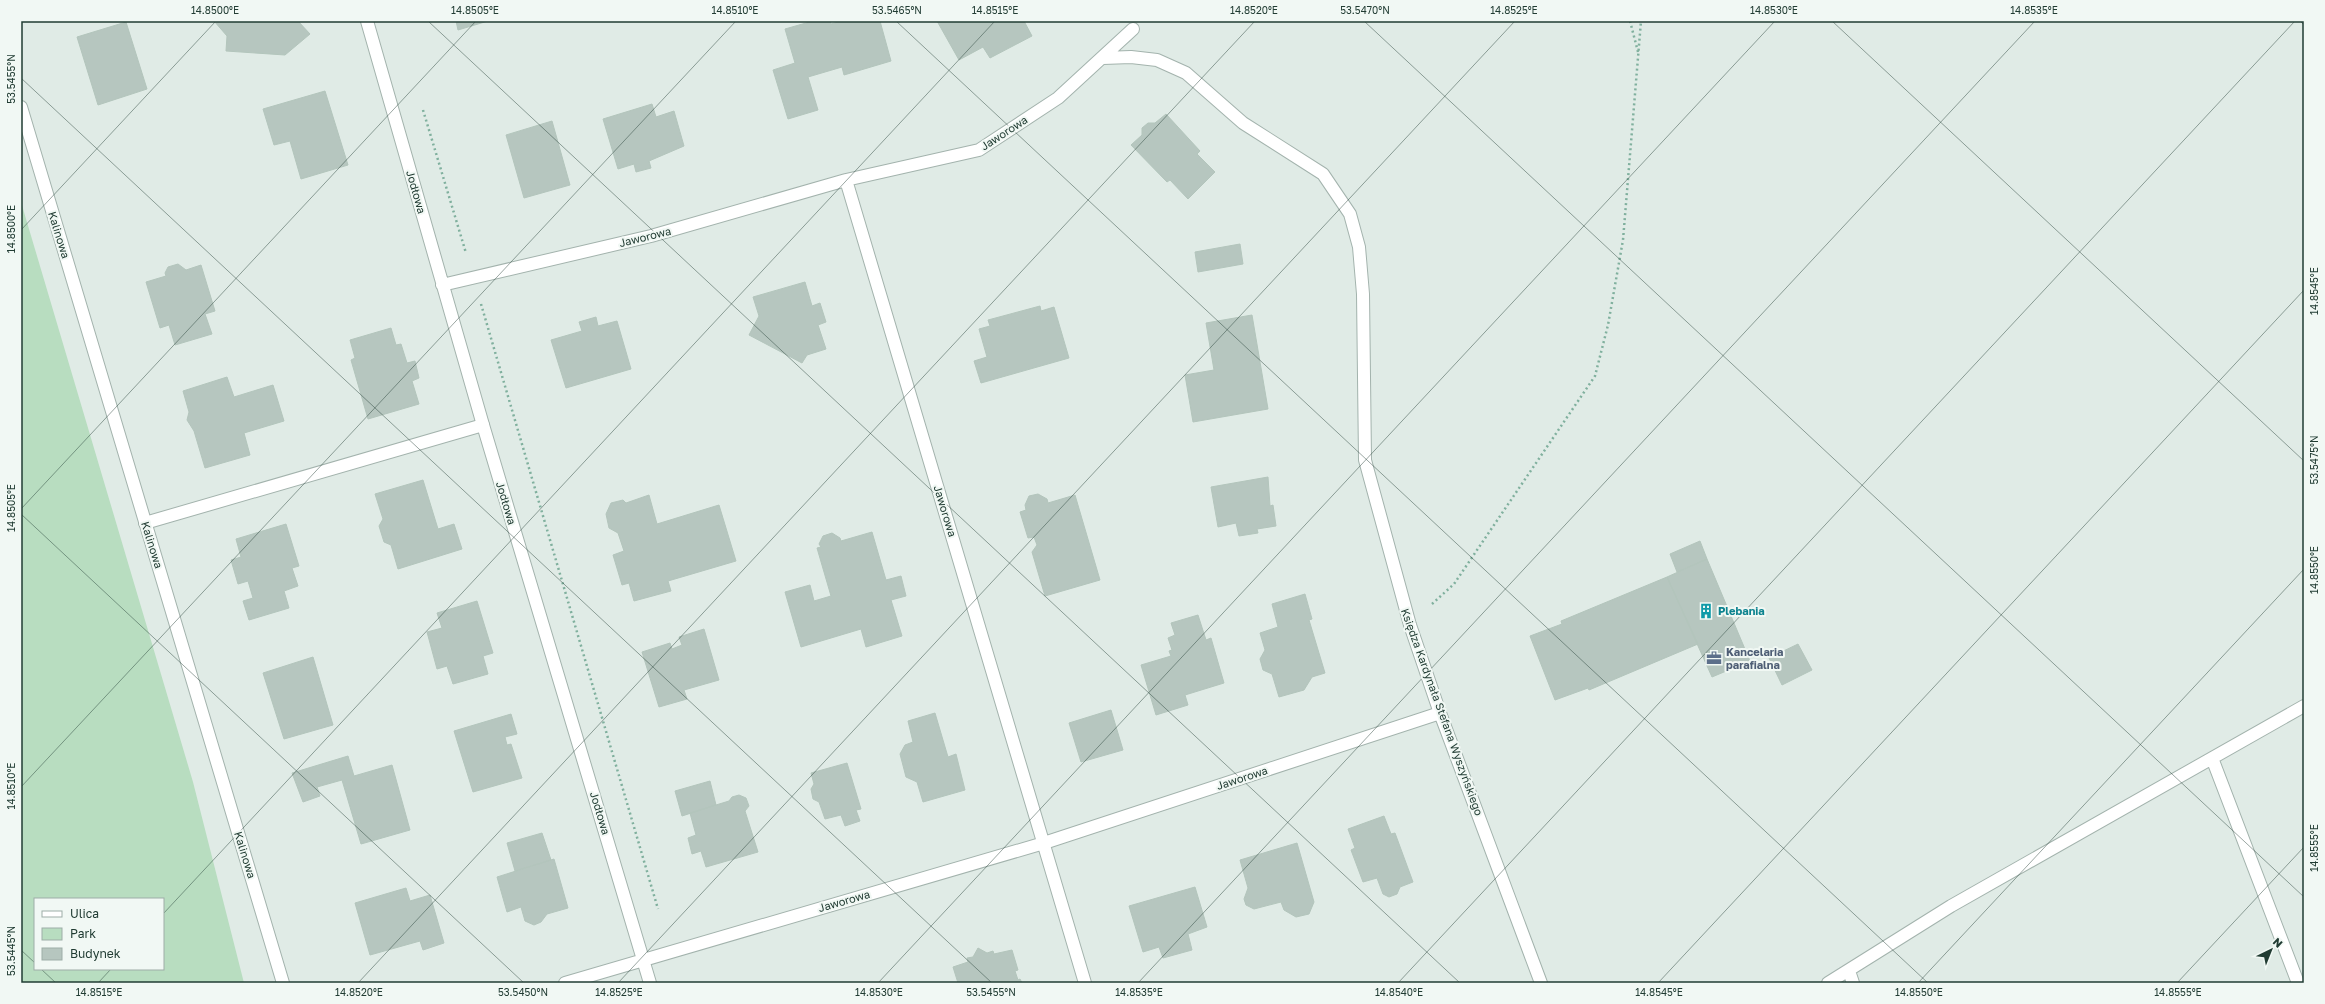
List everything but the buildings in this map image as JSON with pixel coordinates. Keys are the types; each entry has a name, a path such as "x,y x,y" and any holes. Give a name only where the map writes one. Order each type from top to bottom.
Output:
{"street":[{"name":"Jodłowa","path":"367,21 483,425 650,983"},
{"name":"Jaworowa","path":"442,285 651,236 846,180 979,150 1058,98 1133,29"},
{"name":"Księdza Kardynała Stefana Wyszyńskiego","path":"1103,58 1131,57 1157,60 1186,73 1243,123 1324,174 1350,214 1360,247 1363,294 1365,460 1410,625 1440,713 1541,983"},
{"name":"Kalinowa","path":"21,107 283,983"},
{"name":"Jaworowa","path":"846,180 1086,983"},
{"path":"145,523 483,425"},
{"path":"1828,983 1951,906 2304,706"},
{"name":"Jaworowa","path":"565,983 1044,842 1440,713"},
{"path":"2212,758 2298,983"},
{"path":"1849,971 1853,983"}],"path":[{"path":"1630,21 1639,55"},
{"path":"1410,625 1454,584 1595,376 1608,325 1623,240 1641,21"},
{"path":"421,104 670,952"}],"green space":[{"path":"21,202 193,782 244,983 21,983"}],"place":[{"name":"Plebania","path":"1706,611"},
{"name":"Kancelaria parafialna","path":"1714,658"}]}
